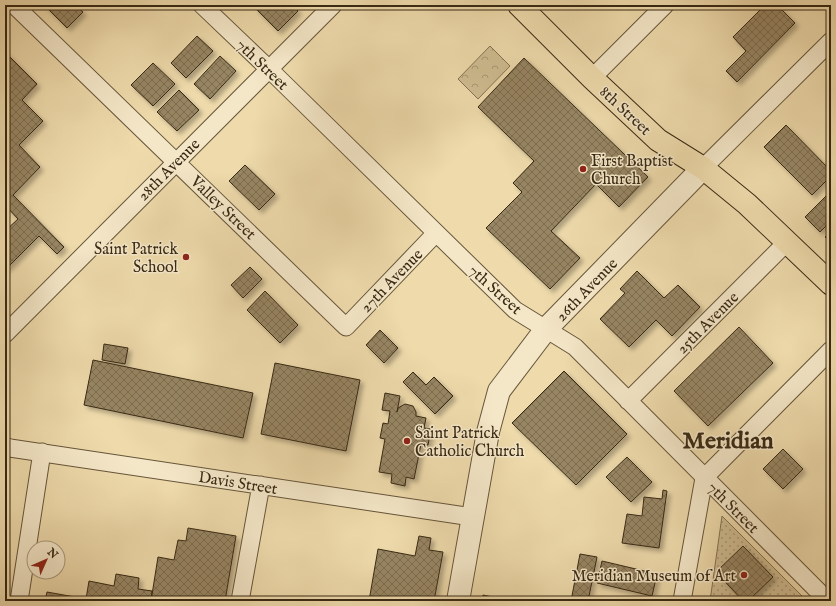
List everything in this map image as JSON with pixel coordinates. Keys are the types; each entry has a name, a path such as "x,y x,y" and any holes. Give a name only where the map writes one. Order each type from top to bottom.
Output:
{"main road":[{"name":"8th Street","path":"519,5 592,78 658,140 703,168 747,204 831,284"}],"street":[{"name":"Valley Street","path":"14,5 346,327"},
{"name":"7th Street","path":"202,5 515,310 575,348 828,601"},
{"name":"28th Avenue","path":"5,334 332,5"},
{"path":"592,78 665,5"},
{"name":"26th Avenue","path":"458,601 488,432 499,391 546,329 703,168 831,41"},
{"name":"27th Avenue","path":"346,327 436,233"},
{"name":"25th Avenue","path":"628,401 787,242"},
{"path":"682,601 704,478 831,350"},
{"name":"Davis Street","path":"5,446 10,448 472,517"},
{"path":"19,601 42,452"},
{"path":"240,601 261,485"}],"green space":[{"path":"490,46 510,66 478,99 458,79"},
{"path":"722,516 807,601 710,601"}],"building":[{"path":"44,5 75,5 83,12 67,28"},
{"path":"257,5 292,5 298,11 278,31 255,8"},
{"path":"765,5 777,5 795,23 737,82 726,71 746,51 733,37"},
{"path":"197,36 213,51 186,78 171,63"},
{"path":"5,52 37,84 22,100 43,121 19,145 40,167 13,195 64,247 57,254 39,236 5,270 5,231 18,219 5,205"},
{"path":"220,56 236,71 210,99 194,84"},
{"name":"First Baptist Church","path":"524,58 648,177 619,207 596,184 551,231 580,258 550,289 486,228 522,192 513,183 534,161 478,107"},
{"path":"153,63 175,84 153,106 131,85"},
{"path":"179,90 199,110 177,131 157,112"},
{"path":"786,125 831,171 831,176 812,195 764,147"},
{"path":"245,165 275,194 259,210 229,181"},
{"path":"831,191 831,221 820,232 805,217"},
{"path":"831,231 831,243 825,237"},
{"path":"250,267 262,279 243,298 231,285"},
{"path":"637,271 664,298 678,285 700,307 672,336 656,320 629,347 600,319 625,293 620,289"},
{"path":"265,291 298,325 280,343 247,310"},
{"path":"739,327 773,363 708,426 674,391"},
{"path":"380,330 398,348 384,363 366,345"},
{"path":"104,344 128,348 125,364 102,360"},
{"path":"93,360 253,393 243,438 84,405"},
{"path":"275,363 360,380 346,451 261,434"},
{"path":"564,371 627,434 576,485 512,423"},
{"path":"413,372 426,385 434,377 453,396 435,414 403,382"},
{"name":"Saint Patrick Catholic Church","path":"385,393 400,396 397,412 398,408 405,404 413,406 416,416 426,418 424,428 431,429 428,445 421,444 414,479 406,477 405,486 391,483 392,474 379,472 385,439 380,438 383,423 388,424 390,411 382,410"},
{"path":"783,449 803,469 783,489 763,469"},
{"path":"627,457 652,482 631,502 606,477"},
{"path":"663,490 667,491 659,548 622,543 627,514 642,516 644,497 662,499"},
{"path":"188,528 236,536 225,601 151,601 158,557 174,560 178,540 186,541"},
{"path":"419,536 431,538 429,550 443,552 434,601 369,601 378,549 415,556"},
{"name":"Meridian Museum of Art","path":"743,546 773,577 748,601 743,601 716,572"},
{"path":"580,554 597,557 588,601 571,601"},
{"path":"602,561 657,574 652,596 597,583"},
{"path":"116,574 139,578 138,589 152,591 151,601 45,601 47,592 86,599 89,581 114,586"},
{"path":"483,595 511,601 482,601"}],"place":[{"name":"First Baptist Church","path":"583,169"},
{"name":"Saint Patrick School","path":"186,257"},
{"name":"Saint Patrick Catholic Church","path":"407,441"},
{"name":"Meridian Museum of Art","path":"744,575"}],"district":[{"name":"Meridian","path":"728,440"}]}
